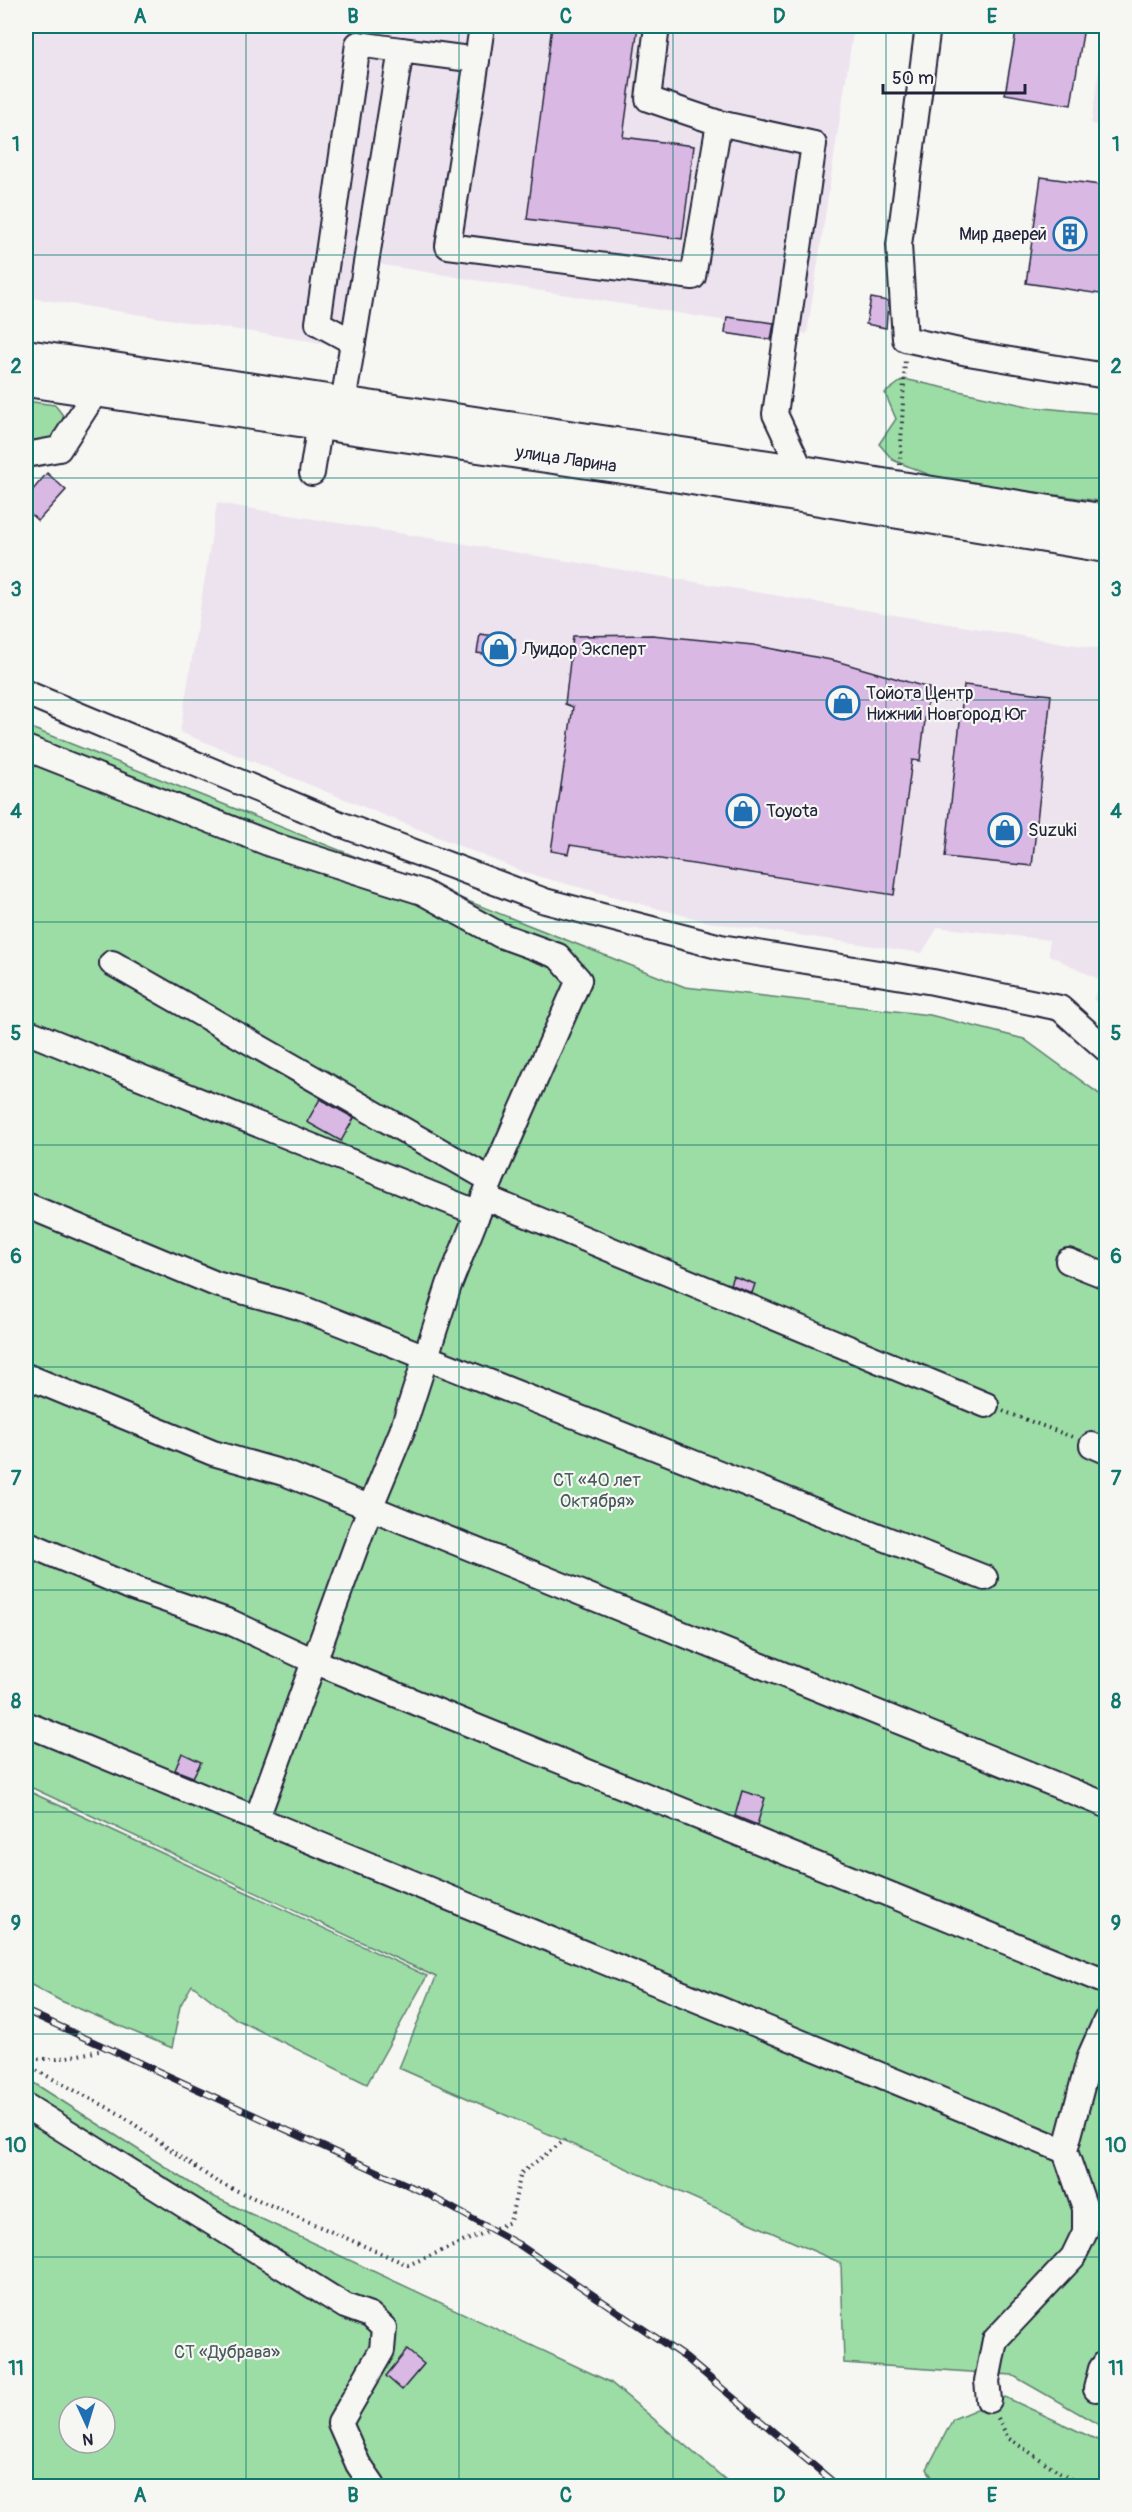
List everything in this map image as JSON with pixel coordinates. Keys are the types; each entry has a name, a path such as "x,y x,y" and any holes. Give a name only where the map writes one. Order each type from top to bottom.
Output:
{"main road":[{"name":"улица Ларина","path":"26,356 643,470 1107,546"},
{"name":"улица Ларина","path":"26,380 98,390 331,413 802,472 1107,521"}],"lane":[{"path":"482,26 448,246 693,278 719,123"},
{"path":"657,26 648,99 719,123 814,144 776,414 802,472"},
{"path":"928,26 899,245 905,339 968,353 1107,376"},
{"path":"353,342 318,323 358,44 477,60"},
{"path":"312,473 353,342 401,50"},
{"path":"26,455 59,449 98,390"},
{"path":"26,693 340,824 545,901 721,947 933,982 1060,1008 1107,1049"},
{"path":"26,748 273,845 422,892 500,934 558,956 579,980 449,1285 402,1431 370,1508 316,1662 257,1818"},
{"path":"112,963 485,1196"},
{"path":"26,1031 485,1196 986,1405"},
{"path":"26,1205 216,1284 299,1307 985,1578"},
{"path":"1068,1261 1107,1276"},
{"path":"26,1376 213,1453 287,1474 1107,1805"},
{"path":"26,1543 135,1589 230,1622 316,1662 1107,1982"},
{"path":"26,1724 1065,2151"},
{"path":"989,2400 987,2381 995,2340 1073,2257 1085,2232 1085,2208 1065,2151 1090,2056 1107,2020"},
{"path":"26,2106 345,2306 370,2315 384,2328 382,2350 340,2423 358,2464 373,2487"},
{"path":"1096,2389 1101,2369 1107,2362"}],"path":[{"path":"897,487 905,339"},
{"path":"1021,1417 1062,1433"},
{"path":"26,2059 57,2060 99,2051"},
{"path":"26,2065 118,2113 217,2182 408,2265 510,2222 521,2173 565,2139"},
{"path":"989,2400 1008,2438 1081,2487"}],"shaded area":[{"path":"26,26 854,26 807,334 365,262 356,348 26,297"},
{"path":"1106,26 1106,126 1091,124"},
{"path":"217,503 1106,650 1106,1010 1093,999 1102,981 1049,955 1049,940 938,927 922,953 708,922 526,873 180,732"}],"green space":[{"path":"904,379 1032,407 1106,414 1106,502 937,478 893,460 879,444 896,419 885,393"},
{"path":"26,401 55,405 65,418 53,440 26,444"},
{"name":"СТ «40 лет Октября»","path":"26,726 685,987 930,1015 1024,1039 1106,1099 1106,2429 1012,2375 844,2363 841,2263 399,2068 436,1977 26,1785"},
{"path":"26,1790 427,1976 367,2084 236,2019 192,1985 180,2006 172,2048 61,2001 26,1982"},
{"name":"СТ «Дубрава»","path":"26,2078 206,2193 610,2382 733,2486 26,2486"},
{"path":"1005,2397 1106,2444 1106,2486 937,2486 927,2469 953,2419"}],"building":[{"path":"552,26 638,26 623,137 694,146 682,239 527,219"},
{"path":"1017,26 1043,26 1083,33 1071,105 1005,94"},
{"name":"Мир дверей","path":"1041,177 1107,186 1107,295 1026,283"},
{"path":"871,298 888,301 886,328 866,324"},
{"path":"727,317 774,323 771,340 725,333"},
{"path":"47,473 66,490 38,521 26,510 26,498"},
{"path":"480,634 515,639 512,658 477,653"},
{"path":"652,635 753,645 836,661 929,688 920,761 912,760 894,895 570,845 568,854 551,851 573,707 565,704 573,636"},
{"path":"964,685 1051,695 1032,866 945,857"},
{"path":"320,1099 354,1118 341,1141 307,1122"},
{"path":"733,1276 755,1284 752,1293 730,1284"},
{"path":"182,1753 201,1762 193,1777 175,1770"},
{"path":"742,1791 765,1798 757,1825 735,1816"},
{"path":"407,2350 424,2364 402,2390 386,2376"}],"railway":[{"path":"26,2011 427,2194 518,2244 686,2358 838,2486"}],"place":[{"name":"Мир дверей","path":"1070,234"},
{"name":"Луидор Эксперт","path":"499,649"},
{"name":"Тойота Центр Нижний Новгород Юг","path":"843,703"},
{"name":"Toyota","path":"743,811"},
{"name":"Suzuki","path":"1005,830"}]}
